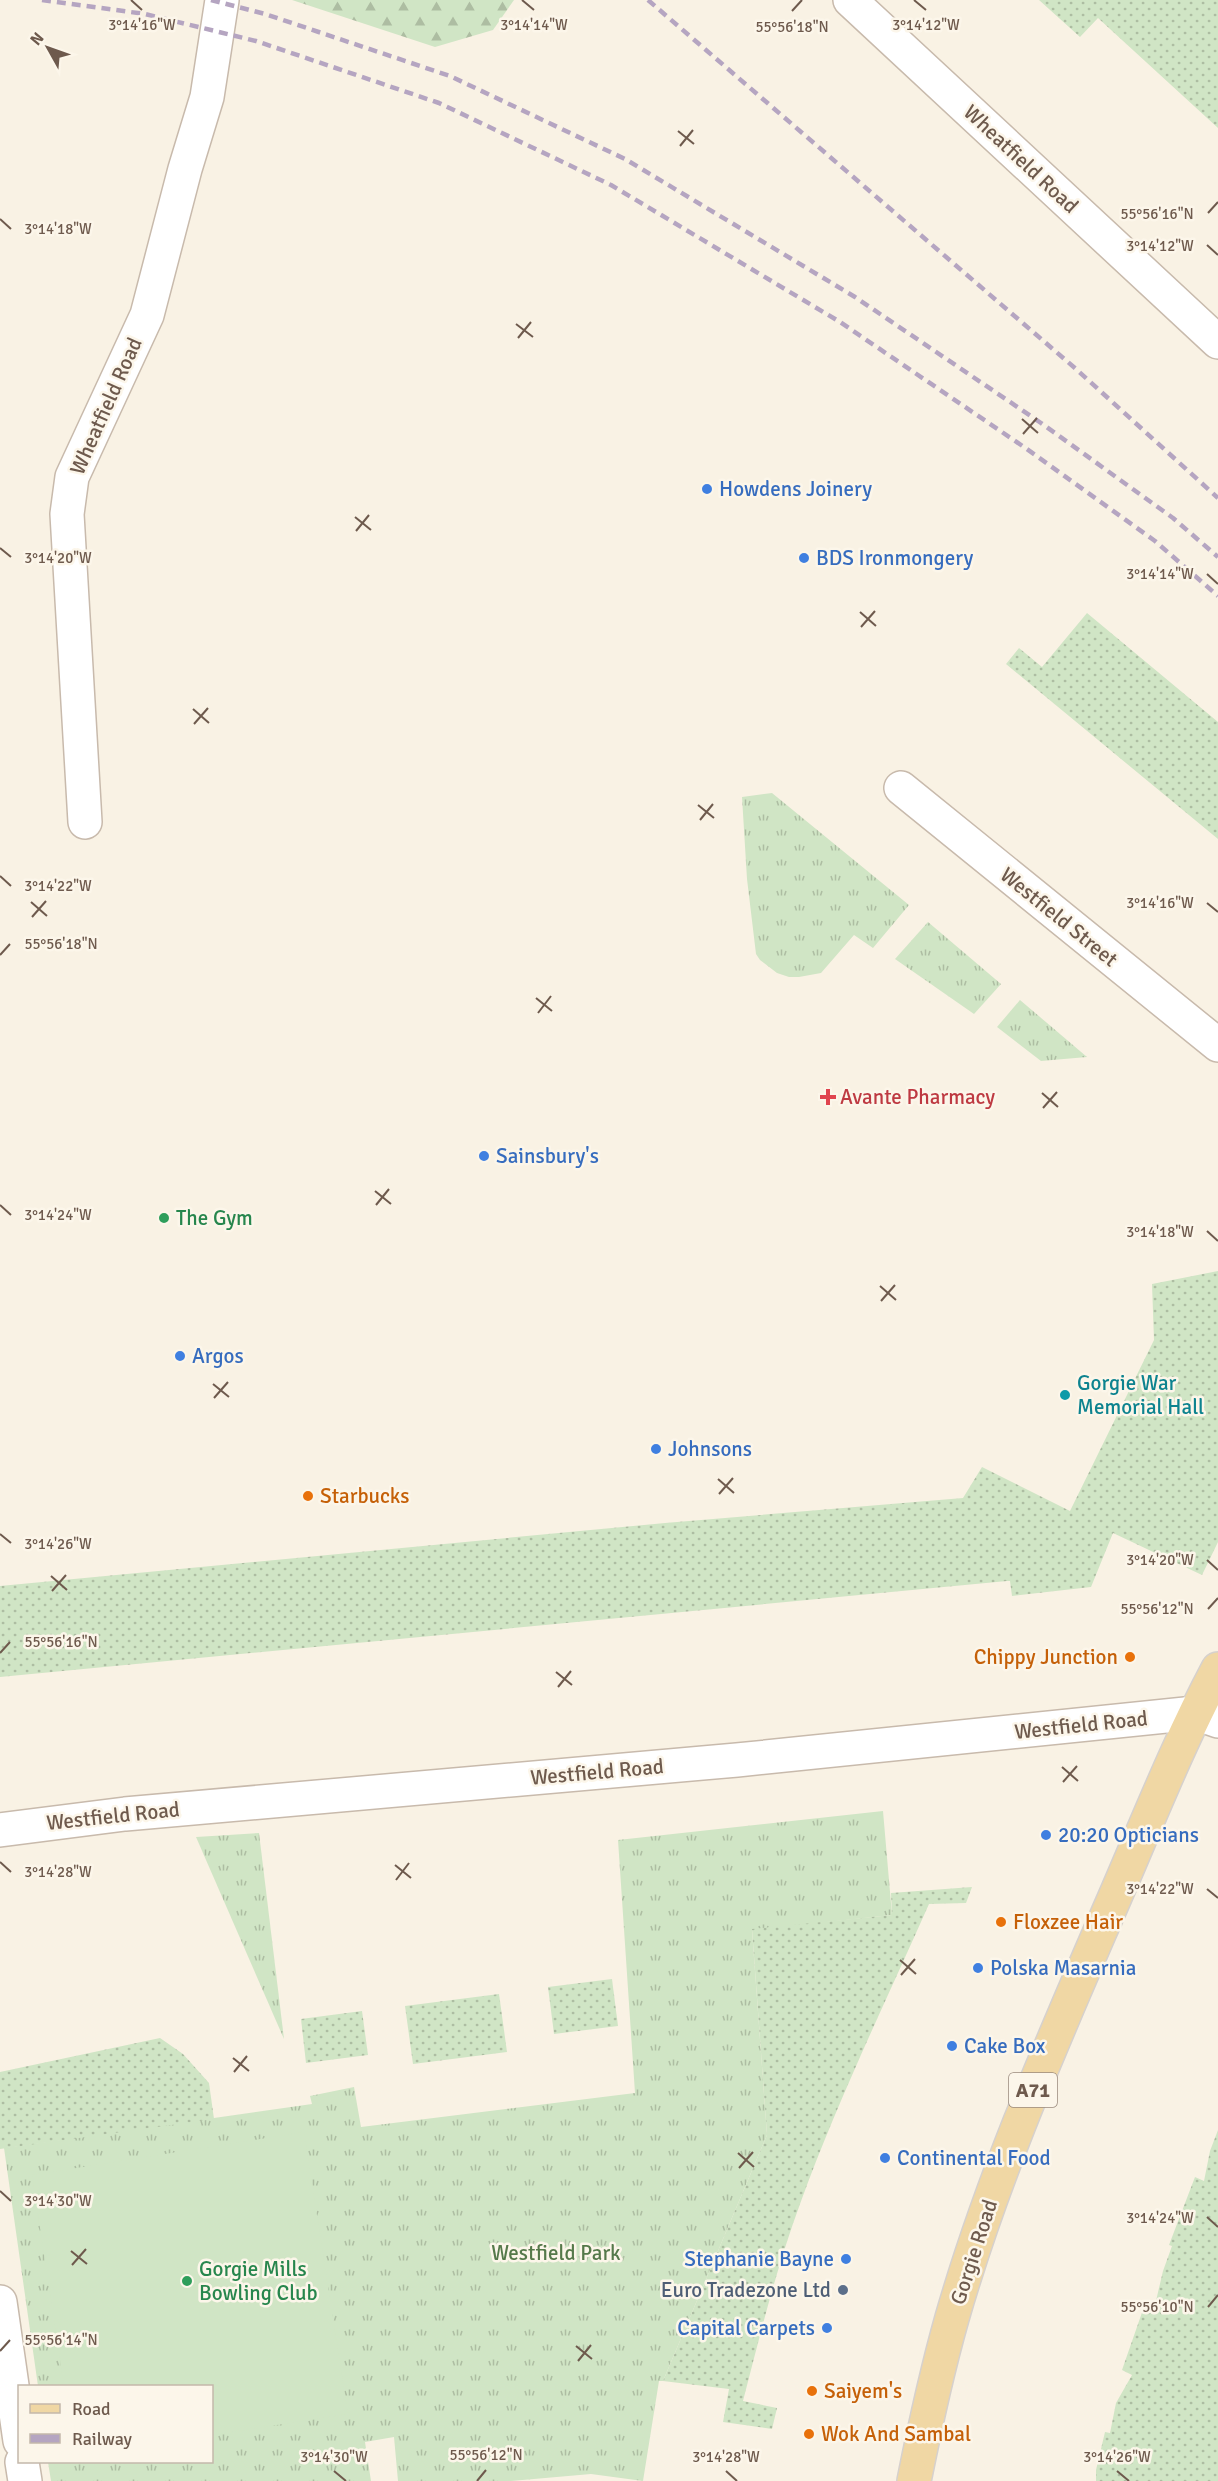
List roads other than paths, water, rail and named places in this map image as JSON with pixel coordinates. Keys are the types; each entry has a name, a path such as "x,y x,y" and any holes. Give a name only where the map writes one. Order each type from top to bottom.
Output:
{"main road":[{"name":"Gorgie Road","path":"914,2481 952,2319 984,2219 1027,2105 1206,1717 1218,1669"}],"street":[{"name":"Wheatfield Road","path":"85,822 67,514 72,477 147,315 185,169 207,97 222,0"},
{"name":"Wheatfield Road","path":"857,2 1218,342"},
{"name":"Westfield Street","path":"901,788 1218,1045"},
{"name":"Westfield Road","path":"0,1830 125,1814 1206,1717"},
{"path":"0,2302 18,2427"},
{"path":"22,2463 25,2481"}],"railway":[{"path":"42,0 145,14 256,41 439,103 611,185 840,322 1024,447 1155,541 1218,596"},
{"path":"211,0 265,14 450,76 625,159 855,297 1041,423 1173,518 1218,557"},
{"path":"648,0 1076,369 1218,498"}],"place":[{"name":"Howdens Joinery","path":"707,489"},
{"name":"BDS Ironmongery","path":"804,558"},
{"name":"Avante Pharmacy","path":"828,1097"},
{"name":"Sainsbury's","path":"484,1156"},
{"name":"The Gym","path":"164,1218"},
{"name":"Argos","path":"180,1356"},
{"name":"Gorgie War Memorial Hall","path":"1065,1395"},
{"name":"Johnsons","path":"656,1449"},
{"name":"Starbucks","path":"308,1496"},
{"name":"Chippy Junction","path":"1130,1657"},
{"name":"20:20 Opticians","path":"1046,1835"},
{"name":"Floxzee Hair","path":"1001,1922"},
{"name":"Polska Masarnia","path":"978,1968"},
{"name":"Cake Box","path":"952,2046"},
{"name":"Continental Food","path":"885,2158"},
{"name":"Stephanie Bayne","path":"846,2259"},
{"name":"Gorgie Mills Bowling Club","path":"187,2281"},
{"name":"Euro Tradezone Ltd","path":"843,2290"},
{"name":"Capital Carpets","path":"827,2328"},
{"name":"Saiyem's","path":"812,2391"},
{"name":"Wok And Sambal","path":"809,2434"}],"park label":[{"name":"Westfield Park","path":"556,2253"}]}
